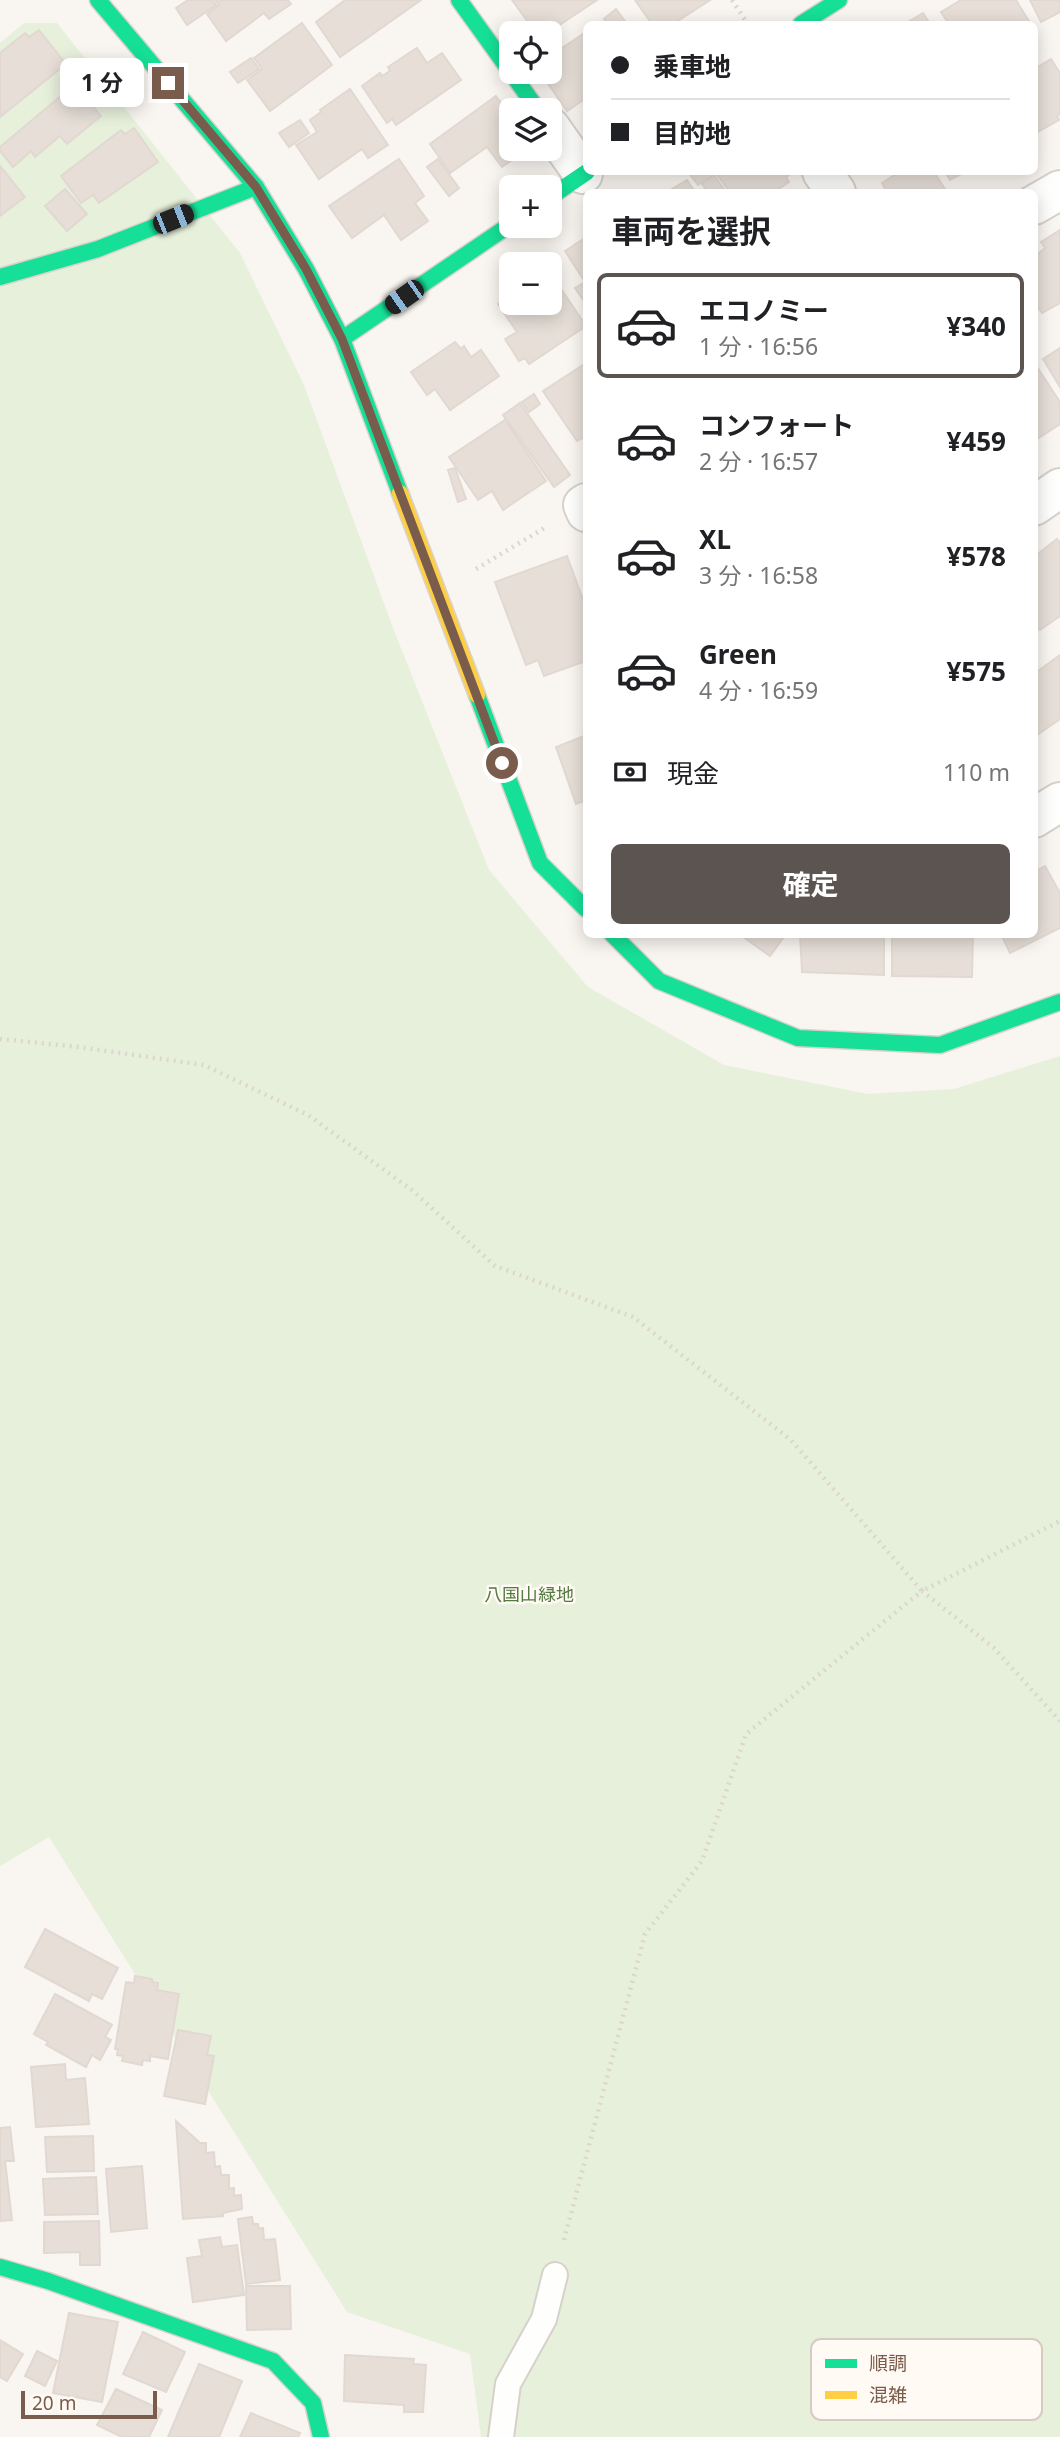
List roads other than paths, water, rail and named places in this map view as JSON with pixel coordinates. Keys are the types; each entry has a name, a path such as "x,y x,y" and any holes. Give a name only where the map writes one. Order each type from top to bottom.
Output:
{"street":[{"path":"98,0 256,187 306,269 342,339 540,863 583,906"},
{"path":"459,0 528,98"},
{"path":"806,21 839,0"},
{"path":"562,143 583,170"},
{"path":"562,189 583,174"},
{"path":"0,277 98,249 256,187"},
{"path":"1038,203 1060,190"},
{"path":"342,339 499,232"},
{"path":"1038,503 1060,488"},
{"path":"1038,816 1060,802"},
{"path":"616,938 659,981 799,1038 940,1045 1060,1002"},
{"path":"0,2267 48,2281 273,2361 313,2403 321,2437"}],"lane":[{"path":"501,2437 508,2384 544,2319 555,2275"}],"park label":[{"name":"八国山緑地","path":"529,1594"}]}
